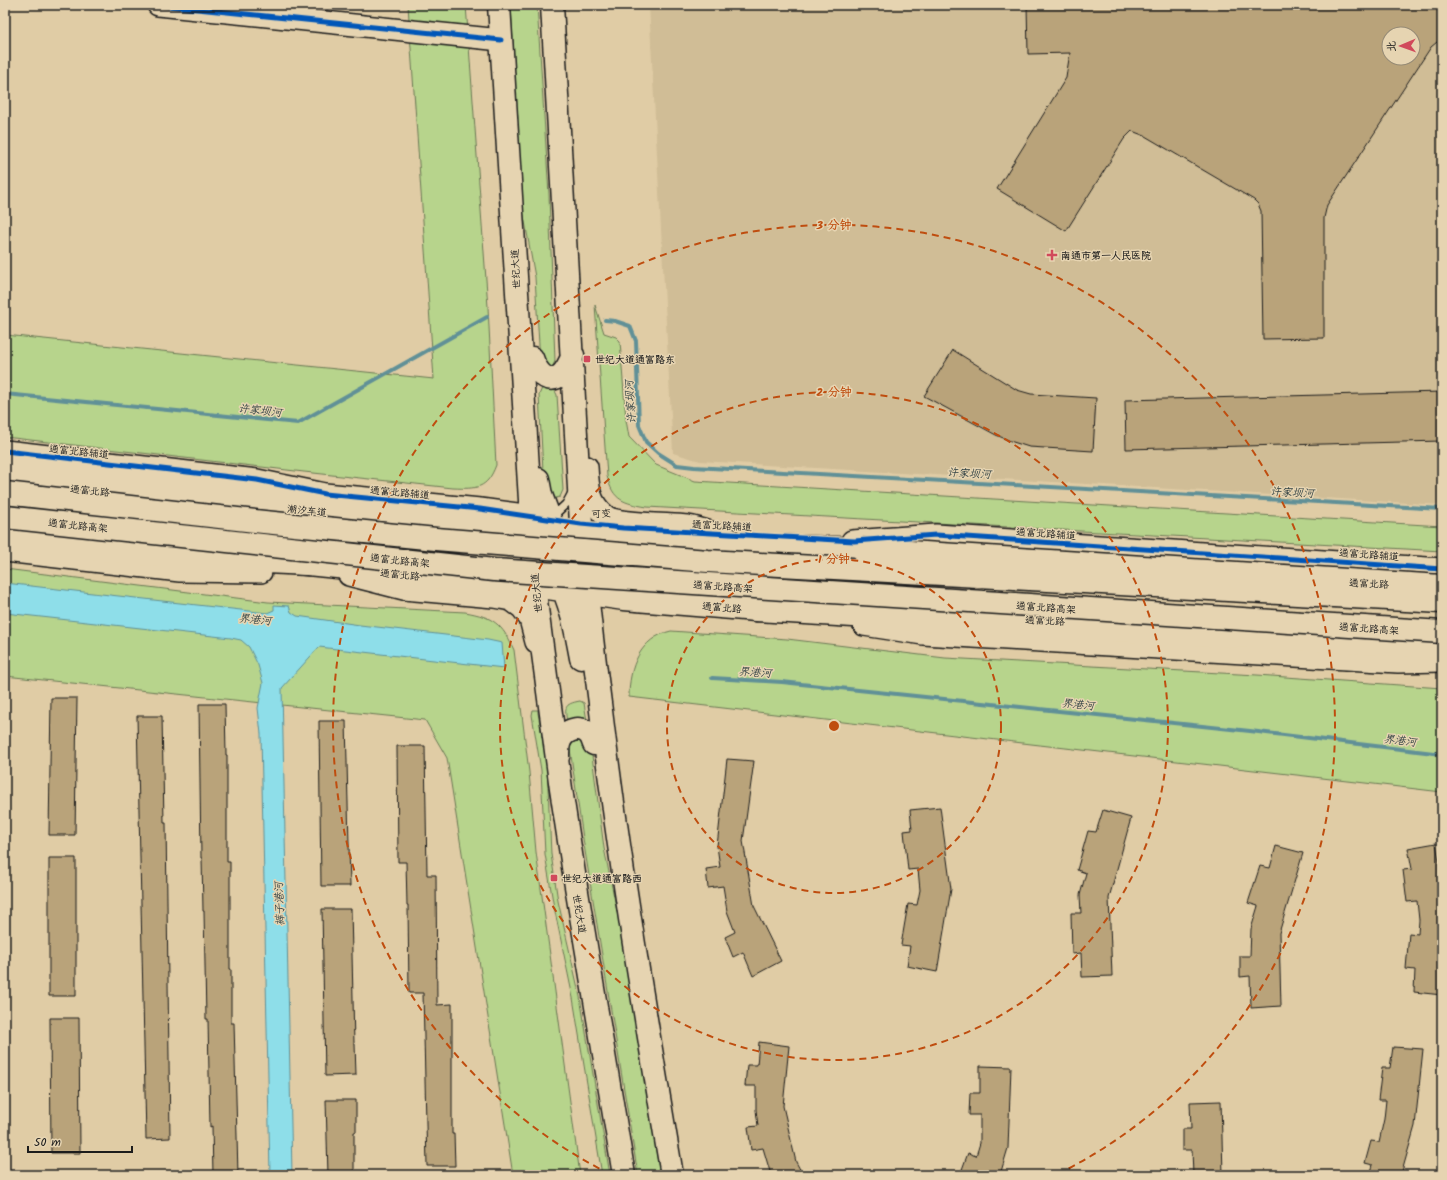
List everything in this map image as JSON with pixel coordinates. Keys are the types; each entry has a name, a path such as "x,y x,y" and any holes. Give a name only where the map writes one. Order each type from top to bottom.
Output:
{"main road":[{"name":"世纪大道","path":"499,5 527,466 536,526 532,551 530,594 558,759 575,880 624,1175"},
{"path":"552,5 582,528 578,593 612,795 647,1026 672,1175"},
{"path":"508,138 528,258 538,474 541,495 536,526 577,570 578,638 608,845 634,940"},
{"path":"532,358 535,368 542,375 556,378 573,362"},
{"path":"5,466 255,492 348,512"},
{"name":"通富北路","path":"5,480 297,514 426,511 485,523 582,528 756,545 831,558 1440,586"},
{"path":"5,493 256,521 421,537 708,561 1440,586"},
{"path":"426,511 485,523 504,533 532,551 549,568 559,581 578,593"},
{"name":"通富北路高架","path":"5,517 494,570 1442,632"},
{"name":"通富北路","path":"5,528 308,564 530,594 578,593 625,603 668,607 756,610 817,608 1442,642"},
{"path":"5,540 181,558 308,564"},
{"path":"756,545 858,545 1440,586"},
{"path":"625,603 668,607"},
{"path":"756,610 933,621 1442,647"},
{"path":"558,759 559,743 564,735 571,730 581,729 589,734 594,744"}],"street":[{"path":"158,5 501,40"},
{"path":"573,362 585,421 588,486 591,499 598,509 607,518 622,521 689,527 756,545"},
{"name":"通富北路辅道","path":"5,451 257,480 325,494 426,511"},
{"name":"通富北路辅道","path":"582,528 623,528 712,533 858,545"},
{"path":"5,551 180,571 307,572 530,594"},
{"path":"308,564 404,589 494,597 511,600 522,608 530,619 535,637 547,720 562,789"},
{"path":"668,607 853,624 923,634 1398,662 1442,661"}],"lane":[{"path":"536,526 566,504 573,490 578,474"},
{"name":"潮汐车道","path":"5,487 334,523 436,532 485,523"},
{"name":"可变","path":"582,528 622,521"},
{"path":"494,597 530,594"}],"shaded area":[{"name":"南通市第一人民医院","path":"649,5 1442,5 1442,505 700,461 673,453"}],"green space":[{"path":"408,5 466,5 488,307 496,465 489,479 480,486 453,488 5,437 5,335 434,379"},
{"path":"511,5 537,5 549,195 555,361 552,368 546,367 540,361 535,277 522,205"},
{"path":"595,305 604,333 616,337 620,341 626,420 629,437 656,465 695,481 1442,526 1442,551 647,507 632,504 616,496 609,484 607,476"},
{"path":"546,387 554,389 557,395 563,490 560,497 552,499 544,490 539,395 542,388"},
{"path":"5,569 268,602 465,612 490,619 501,628 514,650 529,772 536,852 580,1175 513,1175 447,758 425,720 5,676"},
{"path":"671,631 787,639 945,658 1257,675 1442,688 1442,792 629,697 631,675 638,655 651,640"},
{"path":"580,701 584,703 587,721 567,723 566,708 574,702"},
{"path":"533,710 538,710 547,765 551,854 558,901 580,997 610,1175 602,1175 573,998 553,902 545,854 541,770 532,715"},
{"path":"584,740 591,748 604,848 623,941 660,1175 638,1175 584,845 570,749 576,741"}],"water":[{"name":"裤子港河","path":"5,583 267,613 274,610 274,605 289,606 291,612 297,616 502,643 504,668 319,647 282,688 292,1175 270,1175 261,734 258,708 263,683 258,665 249,647 241,640 5,613"}],"building":[{"path":"1027,5 1442,5 1442,38 1431,47 1421,62 1421,26 1381,26 1381,66 1418,66 1327,205 1324,218 1324,338 1263,339 1261,211 1258,204 1254,200 1145,136 1132,131 1124,139 1066,231 997,189 1066,78 1070,53 1028,54"},
{"path":"953,350 1017,390 1031,394 1096,398 1093,451 1029,447 1013,442 996,435 924,396"},
{"path":"1442,392 1442,441 1126,449 1125,400"},
{"path":"51,698 77,698 75,835 49,835"},
{"path":"199,704 225,704 227,755 227,862 230,862 231,1023 234,1023 238,1175 213,1175 201,858"},
{"path":"137,716 162,716 164,823 166,823 170,1138 146,1139"},
{"path":"319,721 346,721 350,886 321,886"},
{"path":"397,746 425,746 427,875 436,875 437,1005 452,1004 452,1134 454,1134 455,1166 427,1166 423,993 409,993 406,862 398,862"},
{"path":"727,759 754,761 743,841 754,906 781,961 753,976 743,952 733,957 725,937 735,932 727,911 723,886 708,888 706,869 720,867 717,846"},
{"path":"940,807 951,889 937,972 907,966 910,946 901,945 908,904 917,905 920,890 918,869 908,870 904,831 912,830 910,810"},
{"path":"1103,810 1131,818 1109,898 1112,976 1082,977 1081,953 1072,954 1071,913 1081,913 1080,895 1086,873 1077,870 1088,831 1096,832"},
{"path":"1436,843 1442,880 1442,995 1414,992 1415,970 1406,969 1409,933 1418,934 1419,920 1417,901 1407,902 1403,870 1412,869 1408,848"},
{"path":"1276,846 1303,853 1279,933 1281,1006 1251,1008 1250,976 1240,977 1240,956 1250,956 1251,929 1258,906 1248,903 1260,866 1270,868"},
{"path":"49,858 76,858 76,996 49,996"},
{"path":"322,909 351,909 356,1075 325,1076"},
{"path":"50,1018 79,1018 80,1153 51,1153"},
{"path":"759,1042 789,1046 783,1106 796,1162 803,1175 771,1175 763,1148 751,1150 748,1127 758,1126 756,1086 745,1086 747,1065 757,1065"},
{"path":"1393,1047 1423,1049 1415,1126 1401,1175 1370,1175 1373,1165 1365,1163 1371,1141 1379,1142 1384,1119 1386,1100 1378,1100 1382,1068 1390,1068"},
{"path":"980,1066 1011,1067 1008,1148 1000,1175 960,1175 968,1153 976,1156 980,1143 980,1115 969,1115 970,1093 980,1093"},
{"path":"326,1100 356,1100 354,1175 328,1175"},
{"path":"1221,1101 1223,1175 1193,1175 1192,1150 1182,1150 1182,1129 1191,1129 1190,1102"}],"waterway":[{"name":"许家坝河","path":"5,394 298,423 487,317"},
{"name":"许家坝河","path":"605,320 615,321 630,326 636,341 639,425 646,442 658,453 677,465 1442,509"},
{"name":"界港河","path":"712,678 782,682 1250,731 1442,754"}],"cycle path":[{"path":"158,5 501,40"},
{"path":"5,451 257,480 325,494 480,509 581,524 623,528 854,541 936,535 1442,569"}],"place":[{"name":"南通市第一人民医院","path":"1052,255"},
{"name":"世纪大道通富路东","path":"587,359"},
{"name":"世纪大道通富路西","path":"554,878"}]}
